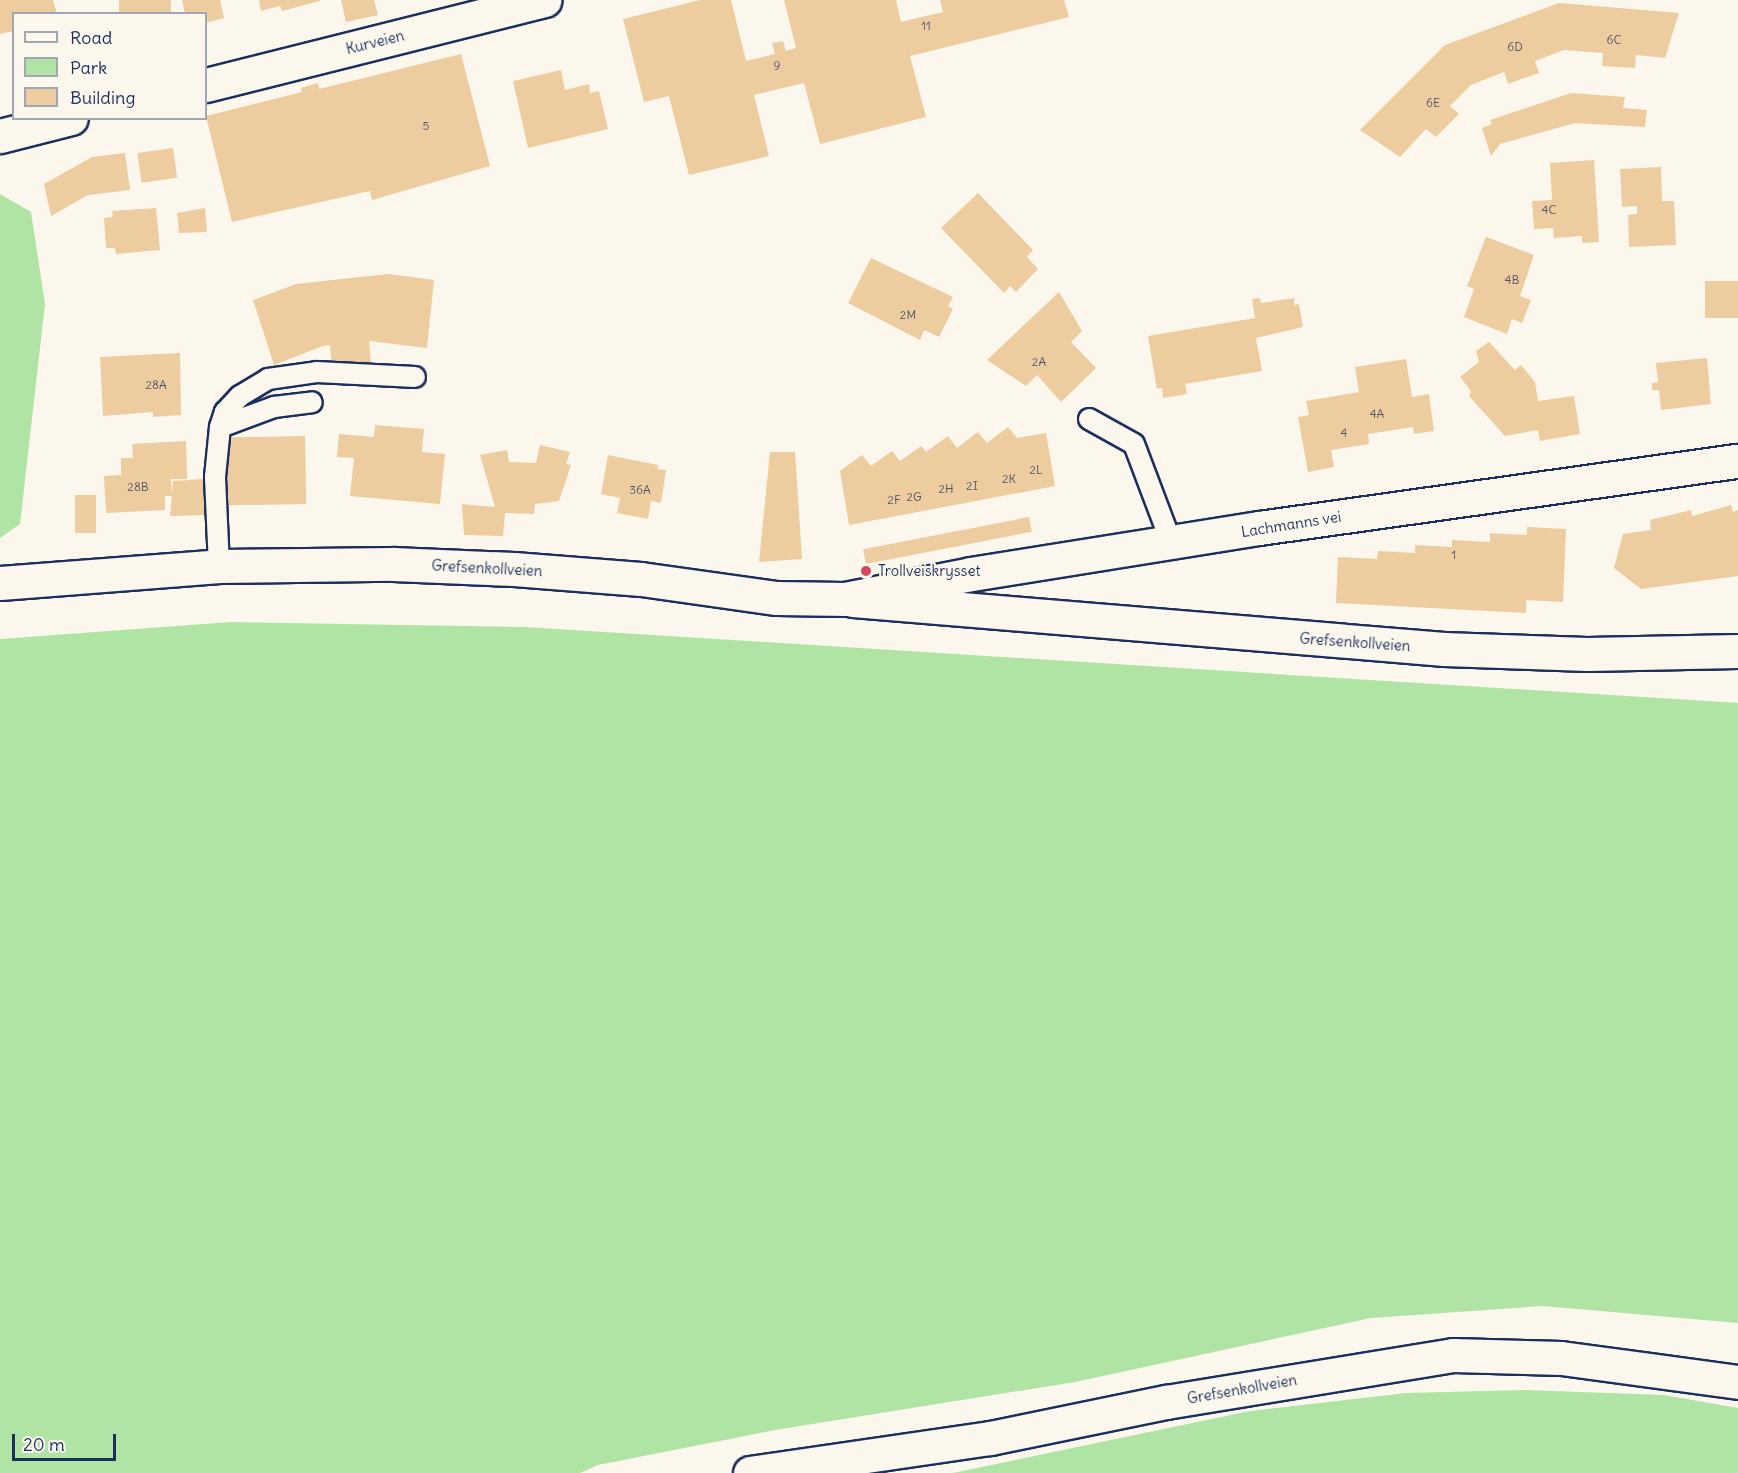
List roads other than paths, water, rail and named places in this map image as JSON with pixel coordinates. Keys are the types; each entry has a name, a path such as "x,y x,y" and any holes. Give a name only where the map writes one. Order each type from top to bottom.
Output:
{"street":[{"name":"Kurveien","path":"207,85 545,0"},
{"path":"0,136 63,120"},
{"name":"Lachmanns vei","path":"845,599 971,574 1171,542 1738,461"},
{"name":"Grefsenkollveien","path":"0,584 219,566 317,563 514,568 641,579 777,598 845,599 972,613 1488,651 1738,651"},
{"path":"971,574 967,588 972,613"},
{"name":"Grefsenkollveien","path":"750,1473 990,1438 1177,1400 1453,1356 1561,1358 1738,1382"}],"lane":[{"path":"219,566 215,477 220,427 225,412 240,396 268,379 317,372 415,377"},
{"path":"220,427 274,407 312,402"},
{"path":"1089,419 1134,444 1171,542"}],"place":[{"name":"Trollveiskrysset","path":"866,571"}]}
